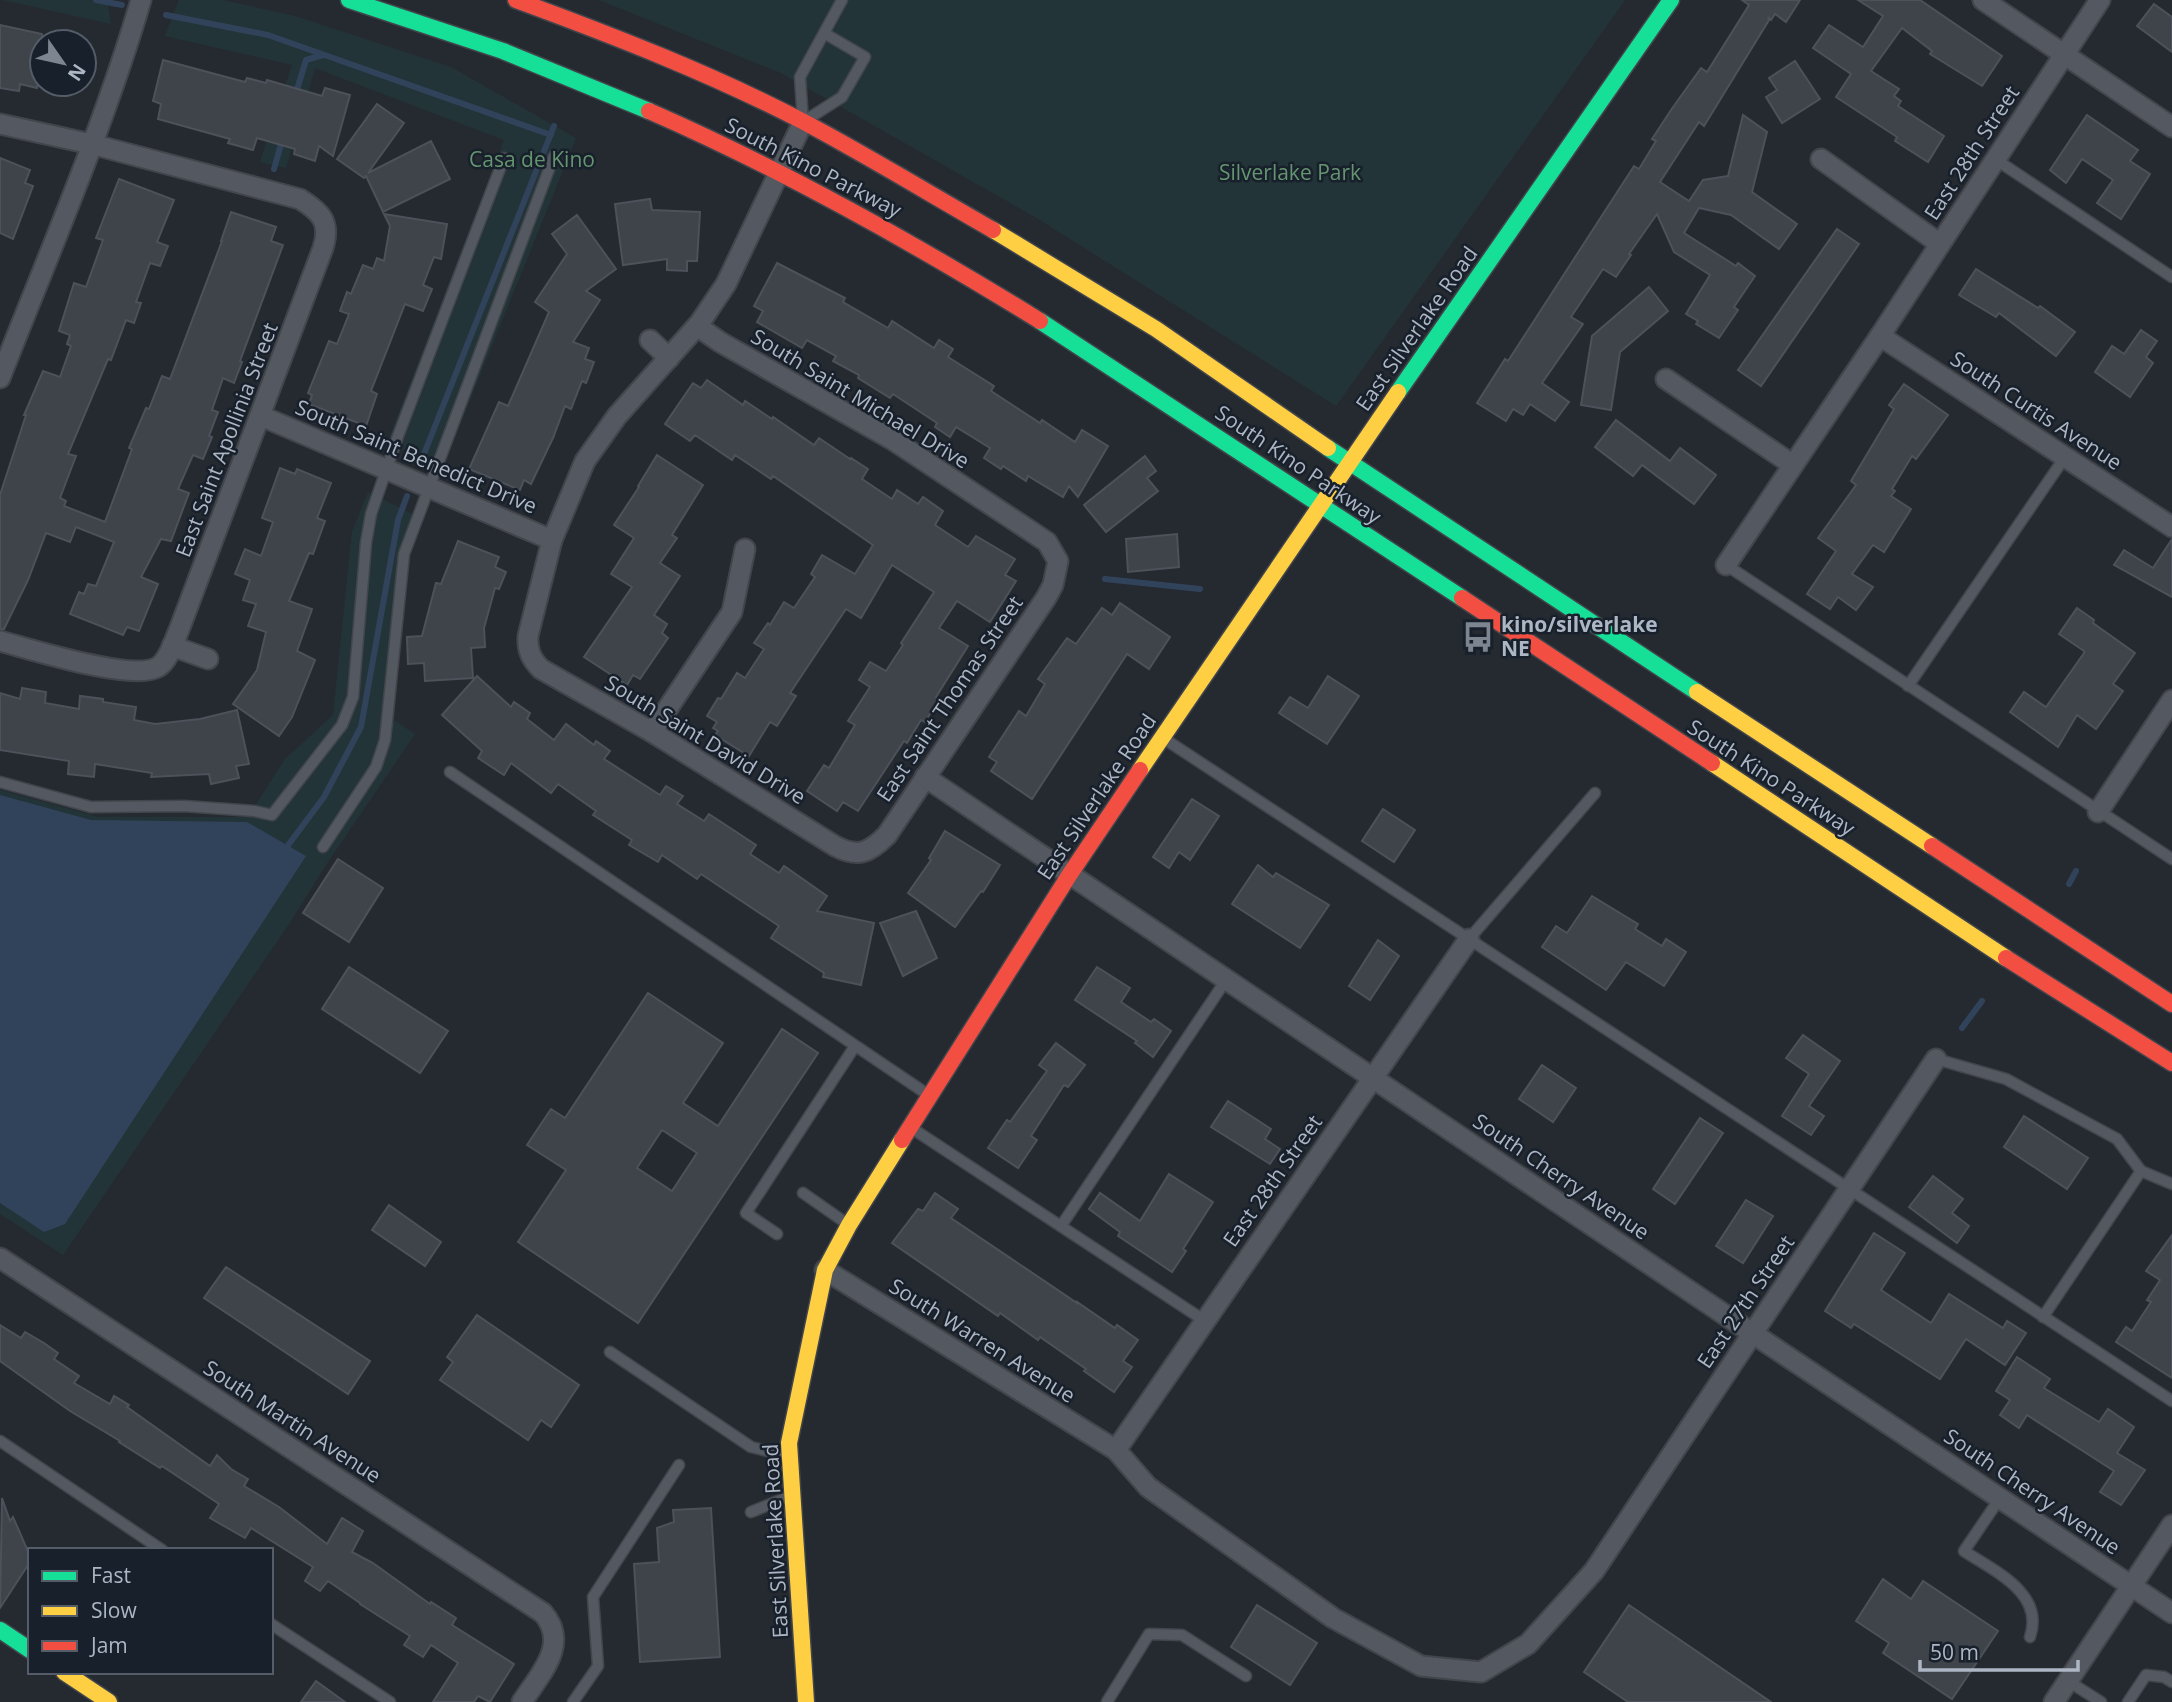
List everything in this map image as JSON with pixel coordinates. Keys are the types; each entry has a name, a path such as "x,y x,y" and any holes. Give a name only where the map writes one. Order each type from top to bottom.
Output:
{"main road":[{"name":"South Kino Parkway","path":"349,0 524,58 674,121 875,222 999,294 2034,976 2172,1063"},
{"name":"South Kino Parkway","path":"516,0 694,70 803,122 1026,249 1145,322 1349,462 2172,1004"},
{"name":"East Silverlake Road","path":"806,1702 789,1443 825,1270 849,1226 1070,874 1349,462 1671,0"},
{"path":"0,1630 28,1649"},
{"path":"67,1674 109,1702"}],"street":[{"path":"0,378 91,144 141,0"},
{"path":"1983,0 2172,127"},
{"name":"East 28th Street","path":"1726,565 1882,334 2100,0"},
{"path":"552,540 585,461 617,416 697,326 726,284 803,122"},
{"path":"0,124 91,144"},
{"name":"East Saint Apollinia Street","path":"0,641 125,671 145,672 159,666 172,646 261,416 323,248 329,221 300,199 91,144"},
{"path":"1821,159 1940,244"},
{"name":"South Saint Michael Drive","path":"697,326 720,342 904,447 1047,542 1063,564"},
{"name":"South Curtis Avenue","path":"1882,334 2172,527"},
{"path":"650,340 668,358"},
{"path":"1666,379 1793,466"},
{"name":"South Saint Benedict Drive","path":"261,416 552,540"},
{"name":"South Saint David Drive","path":"552,540 528,636 527,648 541,669 652,732 835,846 848,853 872,858"},
{"path":"652,732 732,612 745,548"},
{"name":"East Saint Thomas Street","path":"872,858 1046,598 1063,564"},
{"path":"172,646 208,659"},
{"path":"2098,812 2172,701"},
{"name":"South Cherry Avenue","path":"925,777 2172,1613"},
{"name":"East 28th Street","path":"1116,1450 1469,939"},
{"name":"East 27th Street","path":"1594,1571 1936,1059"},
{"name":"South Martin Avenue","path":"0,1258 542,1613 554,1629 554,1648 522,1702"},
{"name":"South Warren Avenue","path":"825,1270 1116,1450 1148,1487 1333,1618 1421,1666 1481,1672 1528,1644 1594,1571"},
{"path":"2054,1702 2172,1525"}],"lane":[{"path":"824,33 865,57 842,97 803,122 800,77 824,33 842,0"},
{"path":"323,847 376,766 385,740 404,554 554,156"},
{"path":"0,782 91,807 184,806 254,811 272,816 342,725 353,697 366,543 371,514 504,158"},
{"path":"1995,159 2172,277"},
{"path":"1908,686 2064,457"},
{"path":"1726,565 2172,859"},
{"path":"1163,737 2172,1401"},
{"path":"450,772 930,1096"},
{"path":"1469,939 1595,793"},
{"path":"1061,1226 1226,980"},
{"path":"777,1234 746,1213 855,1046"},
{"path":"1936,1059 2006,1079 2117,1139 2141,1171 2172,1184"},
{"path":"911,1128 1205,1321"},
{"path":"2043,1317 2141,1171"},
{"path":"803,1193 849,1226"},
{"path":"610,1352 751,1447 789,1456"},
{"path":"0,1441 159,1548"},
{"path":"573,1702 598,1666 593,1597 679,1465"},
{"path":"751,1512 792,1496"},
{"path":"2000,1498 1965,1551 2023,1592 2033,1618 2030,1637"},
{"path":"273,1624 390,1702"},
{"path":"1107,1702 1149,1634 1182,1635 1246,1676"},
{"path":"2128,1702 2146,1675 2164,1677 2172,1682"},
{"path":"2068,1681 2101,1702"}],"green space":[{"path":"3,0 107,0 111,24"},
{"name":"Casa de Kino","path":"179,0 223,0 295,16 451,67 576,138 443,467 387,443 504,140 315,68 286,168 260,162 292,65 165,36"},
{"name":"Silverlake Park","path":"599,0 1625,0 1336,406 1035,217 781,73"},
{"path":"368,492 422,519 406,560 394,720 415,734 63,1255 0,1214 0,790 99,817 246,817 285,759 333,715 352,532"}],"water":[{"path":"0,795 91,820 247,822 306,856 65,1224 44,1232 0,1203"}],"building":[{"path":"1742,0 1800,0 1786,22 1775,14 1771,20 1768,17 1769,20 1704,126 1699,122 1660,182 1689,201 1703,180 1728,176 1743,115 1767,132 1752,192 1797,224 1779,249 1731,215 1699,208 1684,233 1736,266 1738,263 1755,276 1734,307 1738,310 1719,338 1696,324 1698,321 1686,314 1710,275 1674,252 1657,214 1616,277 1603,269 1571,317 1583,324 1542,383 1569,402 1555,421 1530,404 1523,415 1513,409 1506,421 1477,403 1505,359 1508,361 1634,166 1639,169 1656,141 1652,139 1671,110 1701,68 1707,72 1749,5"},
{"path":"1858,0 1920,0 2002,56 1982,86 1930,54 1932,51 1902,28 1871,71 1899,89 1894,96 1901,101 1898,106 1944,136 1928,162 1895,141 1897,137 1836,97 1851,74 1813,48 1829,25 1863,47 1883,16"},
{"path":"2154,4 2172,17 2172,52 2137,26"},
{"path":"0,25 28,31 28,86 20,84 19,91 0,88"},
{"path":"163,60 245,82 247,78 266,83 267,80 322,96 325,88 350,95 333,156 319,146 315,161 294,154 295,149 257,138 253,150 228,143 230,139 158,119 161,104 153,101"},
{"path":"1795,61 1820,99 1782,123 1766,97 1777,90 1769,78"},
{"path":"377,104 404,123 368,173 431,141 450,179 383,212 366,176 364,178 337,159"},
{"path":"2087,115 2138,150 2130,161 2150,174 2121,219 2097,203 2113,180 2082,159 2066,183 2050,170"},
{"path":"0,158 30,170 25,183 33,186 13,239 0,233"},
{"path":"119,179 174,200 157,242 168,246 160,266 150,263 136,302 141,303 134,323 126,320 111,360 108,359 68,454 76,456 60,498 66,501 64,506 105,522 132,449 129,448 146,408 149,409 162,376 170,379 231,212 276,227 271,241 283,245 234,383 223,378 212,410 218,412 209,436 212,437 203,459 193,455 178,489 189,493 171,541 161,539 141,577 158,584 139,631 127,627 123,635 70,614 79,592 84,594 88,584 96,586 114,542 76,527 70,542 46,533 28,580 4,629 0,629 0,495 24,415 43,371 60,377 71,346 67,344 70,335 59,331 74,283 86,287 103,240 96,238"},
{"path":"650,199 652,210 700,212 697,261 687,261 687,271 667,270 667,259 623,265 615,204"},
{"path":"384,214 447,224 441,259 434,257 423,285 432,289 423,311 405,304 371,391 377,394 366,426 309,404 312,395 308,393 329,341 337,344 349,314 340,311 347,292 351,294 363,265 373,269 377,258 384,261 390,226"},
{"path":"577,215 616,269 586,291 600,300 573,342 589,348 585,359 594,362 586,383 582,381 571,409 565,406 531,484 524,480 520,490 469,469 499,402 508,406 549,312 535,302 567,254 552,234"},
{"path":"1837,229 1859,244 1761,386 1738,370"},
{"path":"777,263 845,298 843,302 888,328 892,321 934,348 939,340 953,349 948,357 994,386 991,391 1040,423 1042,420 1075,442 1082,430 1108,446 1078,497 1069,486 1063,497 1028,476 1026,481 1003,466 1001,469 984,458 990,448 956,427 950,437 935,427 937,423 893,394 890,398 858,378 859,375 833,361 836,356 807,340 802,348 757,322 763,311 754,306"},
{"path":"1976,269 2038,308 2040,306 2075,332 2056,356 1999,313 1996,317 1959,295"},
{"path":"1649,287 1668,311 1620,352 1611,410 1581,405 1592,336"},
{"path":"2141,330 2157,341 2146,357 2153,363 2130,397 2095,372 2112,346 2124,354"},
{"path":"707,380 743,405 745,401 814,445 819,438 851,458 868,469 862,479 892,499 897,490 918,504 923,497 943,511 935,525 968,547 976,536 1015,559 1005,575 1016,581 990,622 957,601 939,628 968,646 936,697 939,699 925,722 921,720 907,743 904,741 858,811 843,802 837,811 807,791 824,765 829,768 855,725 848,721 870,687 859,680 870,662 886,671 934,592 892,565 861,618 846,609 790,693 796,696 777,726 770,722 749,756 715,735 718,731 713,728 717,722 707,716 737,673 745,678 764,649 754,643 768,623 770,625 784,602 794,608 815,577 811,574 822,555 855,574 873,545 773,476 771,479 735,455 732,460 695,435 690,441 665,424 693,383 701,388"},
{"path":"1904,384 1948,415 1916,459 1912,456 1892,489 1895,491 1891,496 1911,509 1884,552 1873,545 1852,574 1873,587 1856,610 1838,597 1830,609 1807,594 1836,551 1818,538 1856,485 1851,481 1894,409 1889,405"},
{"path":"1616,420 1670,461 1680,448 1716,475 1694,504 1642,465 1633,476 1595,447"},
{"path":"657,455 703,485 672,535 677,538 660,563 680,576 654,615 667,624 662,633 668,638 640,679 633,675 627,685 584,657 632,587 611,574 634,538 614,525"},
{"path":"1145,456 1156,471 1147,478 1158,491 1106,532 1084,505"},
{"path":"280,468 295,474 297,469 331,483 317,518 325,521 313,554 309,553 289,601 312,609 297,651 315,660 292,717 279,736 233,704 257,670 266,632 248,626 256,604 243,600 250,580 235,574 245,549 261,556 273,522 262,518"},
{"path":"1177,534 1179,567 1128,572 1126,539"},
{"path":"2172,539 2172,597 2114,565 2124,550 2153,568"},
{"path":"458,541 499,557 495,567 506,572 499,589 495,588 484,628 485,647 471,648 473,678 425,681 424,663 408,664 407,637 422,636 436,583 441,584"},
{"path":"1120,603 1170,637 1149,669 1127,654 1032,799 991,771 997,762 989,757 1019,711 1026,716 1045,684 1038,679 1067,638 1076,644 1102,608 1112,615"},
{"path":"2077,608 2135,653 2113,684 2123,691 2096,729 2077,715 2058,747 2010,712 2024,692 2046,707 2084,653 2059,634"},
{"path":"477,676 511,707 514,702 530,713 527,719 554,740 566,724 594,745 596,741 610,751 604,759 660,795 666,786 683,796 677,804 704,821 709,814 756,845 750,854 779,873 784,866 827,896 817,911 874,923 861,985 823,977 824,973 771,938 779,926 701,874 697,879 662,855 658,862 629,845 632,840 593,815 596,811 558,784 551,793 511,763 504,775 478,758 482,751 442,715"},
{"path":"1328,676 1359,696 1327,744 1279,713 1290,697 1308,708"},
{"path":"22,688 46,692 45,703 79,709 80,696 136,707 134,720 155,724 200,719 237,710 249,764 236,766 239,778 211,784 209,774 151,777 152,773 95,764 94,777 68,774 69,761 0,750 0,693 20,699"},
{"path":"1192,799 1219,816 1190,860 1179,852 1169,868 1153,857"},
{"path":"1383,809 1415,830 1394,862 1362,841"},
{"path":"945,831 1000,865 983,892 981,891 955,927 908,893 931,860 929,858"},
{"path":"338,859 383,888 349,942 303,913"},
{"path":"1258,865 1273,877 1276,873 1329,905 1300,948 1232,904"},
{"path":"1592,896 1638,924 1635,929 1662,946 1666,939 1686,952 1664,986 1626,962 1606,990 1542,947 1556,926 1567,933"},
{"path":"916,911 937,958 903,976 880,923"},
{"path":"1378,940 1399,956 1370,1000 1349,986"},
{"path":"349,967 448,1031 420,1073 322,1009"},
{"path":"1097,967 1130,988 1121,1002 1151,1022 1154,1019 1171,1031 1153,1057 1135,1043 1137,1041 1075,1000"},
{"path":"648,993 723,1043 683,1103 718,1126 782,1029 818,1053 638,1323 518,1242 566,1170 527,1145 551,1109 565,1118","holes":["662,1130 697,1153 672,1191 637,1168"]},
{"path":"1803,1035 1840,1061 1809,1106 1824,1116 1811,1135 1782,1116 1809,1074 1786,1058"},
{"path":"1056,1043 1085,1065 1068,1087 1064,1085 1031,1136 1037,1140 1018,1168 988,1148 1047,1071 1039,1065"},
{"path":"1542,1065 1576,1088 1553,1122 1519,1099"},
{"path":"1228,1101 1271,1129 1265,1139 1280,1149 1270,1164 1211,1127"},
{"path":"2024,1116 2088,1158 2067,1189 2004,1147"},
{"path":"1700,1118 1723,1133 1675,1204 1653,1189"},
{"path":"1169,1174 1213,1202 1183,1249 1186,1251 1172,1272 1118,1236 1120,1232 1089,1209 1100,1193 1140,1221"},
{"path":"1933,1176 1963,1199 1952,1213 1969,1226 1957,1243 1909,1207"},
{"path":"935,1193 958,1209 951,1218 1115,1328 1117,1325 1138,1340 1123,1361 1132,1367 1114,1392 1040,1337 1038,1340 1000,1313 998,1316 892,1243 918,1209 923,1211"},
{"path":"1746,1200 1773,1216 1743,1263 1716,1246"},
{"path":"389,1205 441,1242 425,1266 372,1230"},
{"path":"1874,1233 1905,1253 1881,1290 1931,1323 1949,1294 2003,1328 2007,1321 2026,1333 2005,1365 1966,1339 1940,1379 1854,1324 1851,1328 1825,1311"},
{"path":"2172,1235 2172,1378 2116,1342 2126,1327 2132,1331 2151,1302 2147,1300 2160,1280 2146,1271"},
{"path":"226,1267 370,1361 348,1394 204,1298"},
{"path":"477,1315 579,1385 551,1427 541,1420 528,1440 440,1380 453,1362 447,1357"},
{"path":"0,1325 21,1338 25,1332 44,1343 58,1353 54,1359 79,1376 74,1383 110,1404 114,1396 129,1405 127,1407 210,1466 217,1455 231,1469 248,1479 244,1486 279,1507 327,1544 342,1518 363,1531 352,1552 373,1563 430,1604 431,1602 456,1618 452,1625 514,1664 490,1702 478,1696 474,1702 433,1702 458,1663 431,1645 423,1657 404,1645 410,1636 328,1581 320,1591 305,1581 313,1567 251,1528 245,1538 210,1518 219,1504 70,1411 0,1361"},
{"path":"2017,1357 2050,1379 2044,1388 2099,1422 2108,1409 2134,1427 2117,1453 2145,1470 2121,1505 2100,1492 2114,1471 2027,1415 2019,1428 2000,1415 2010,1400 1996,1391"},
{"path":"2,1498 10,1521 13,1517 28,1551 28,1565 0,1608"},
{"path":"711,1508 720,1657 640,1662 634,1564 659,1562 657,1528 674,1522 673,1510"},
{"path":"1883,1579 1911,1599 1923,1581 1998,1631 1952,1699 1883,1653 1889,1643 1856,1621"},
{"path":"1257,1605 1317,1643 1290,1685 1231,1647"},
{"path":"1629,1605 1771,1702 1628,1702 1584,1672"},
{"path":"316,1681 345,1702 301,1702"}],"waterway":[{"path":"96,0 122,5"},
{"path":"166,15 268,35 551,135"},
{"path":"295,96 306,60 323,55"},
{"path":"420,464 554,126"},
{"path":"274,169 283,137"},
{"path":"283,852 324,797 361,727 398,520 407,496"},
{"path":"1105,579 1200,589"},
{"path":"2069,884 2076,871"},
{"path":"1962,1028 1982,1001"}],"traffic: fast":[{"path":"349,0 503,51 649,111"},
{"path":"1398,392 1671,0"},
{"path":"1040,321 1462,598"},
{"path":"1328,448 1697,692"},
{"path":"0,1630 28,1649"}],"traffic: slow":[{"path":"993,230 1156,329 1328,448"},
{"path":"1140,770 1398,392"},
{"path":"1697,692 1932,846"},
{"path":"1712,763 2006,958"},
{"path":"806,1702 789,1443 825,1270 849,1225 902,1140"},
{"path":"67,1674 109,1702"}],"traffic: jam":[{"path":"516,0 662,56 769,104 852,148 993,230"},
{"path":"649,111 848,209 1040,321"},
{"path":"1462,598 1712,763"},
{"path":"902,1140 1070,874 1140,770"},
{"path":"1932,846 2172,1004"},
{"path":"2006,958 2172,1063"}],"place":[{"name":"kino/silverlake NE","path":"1478,637"}]}
